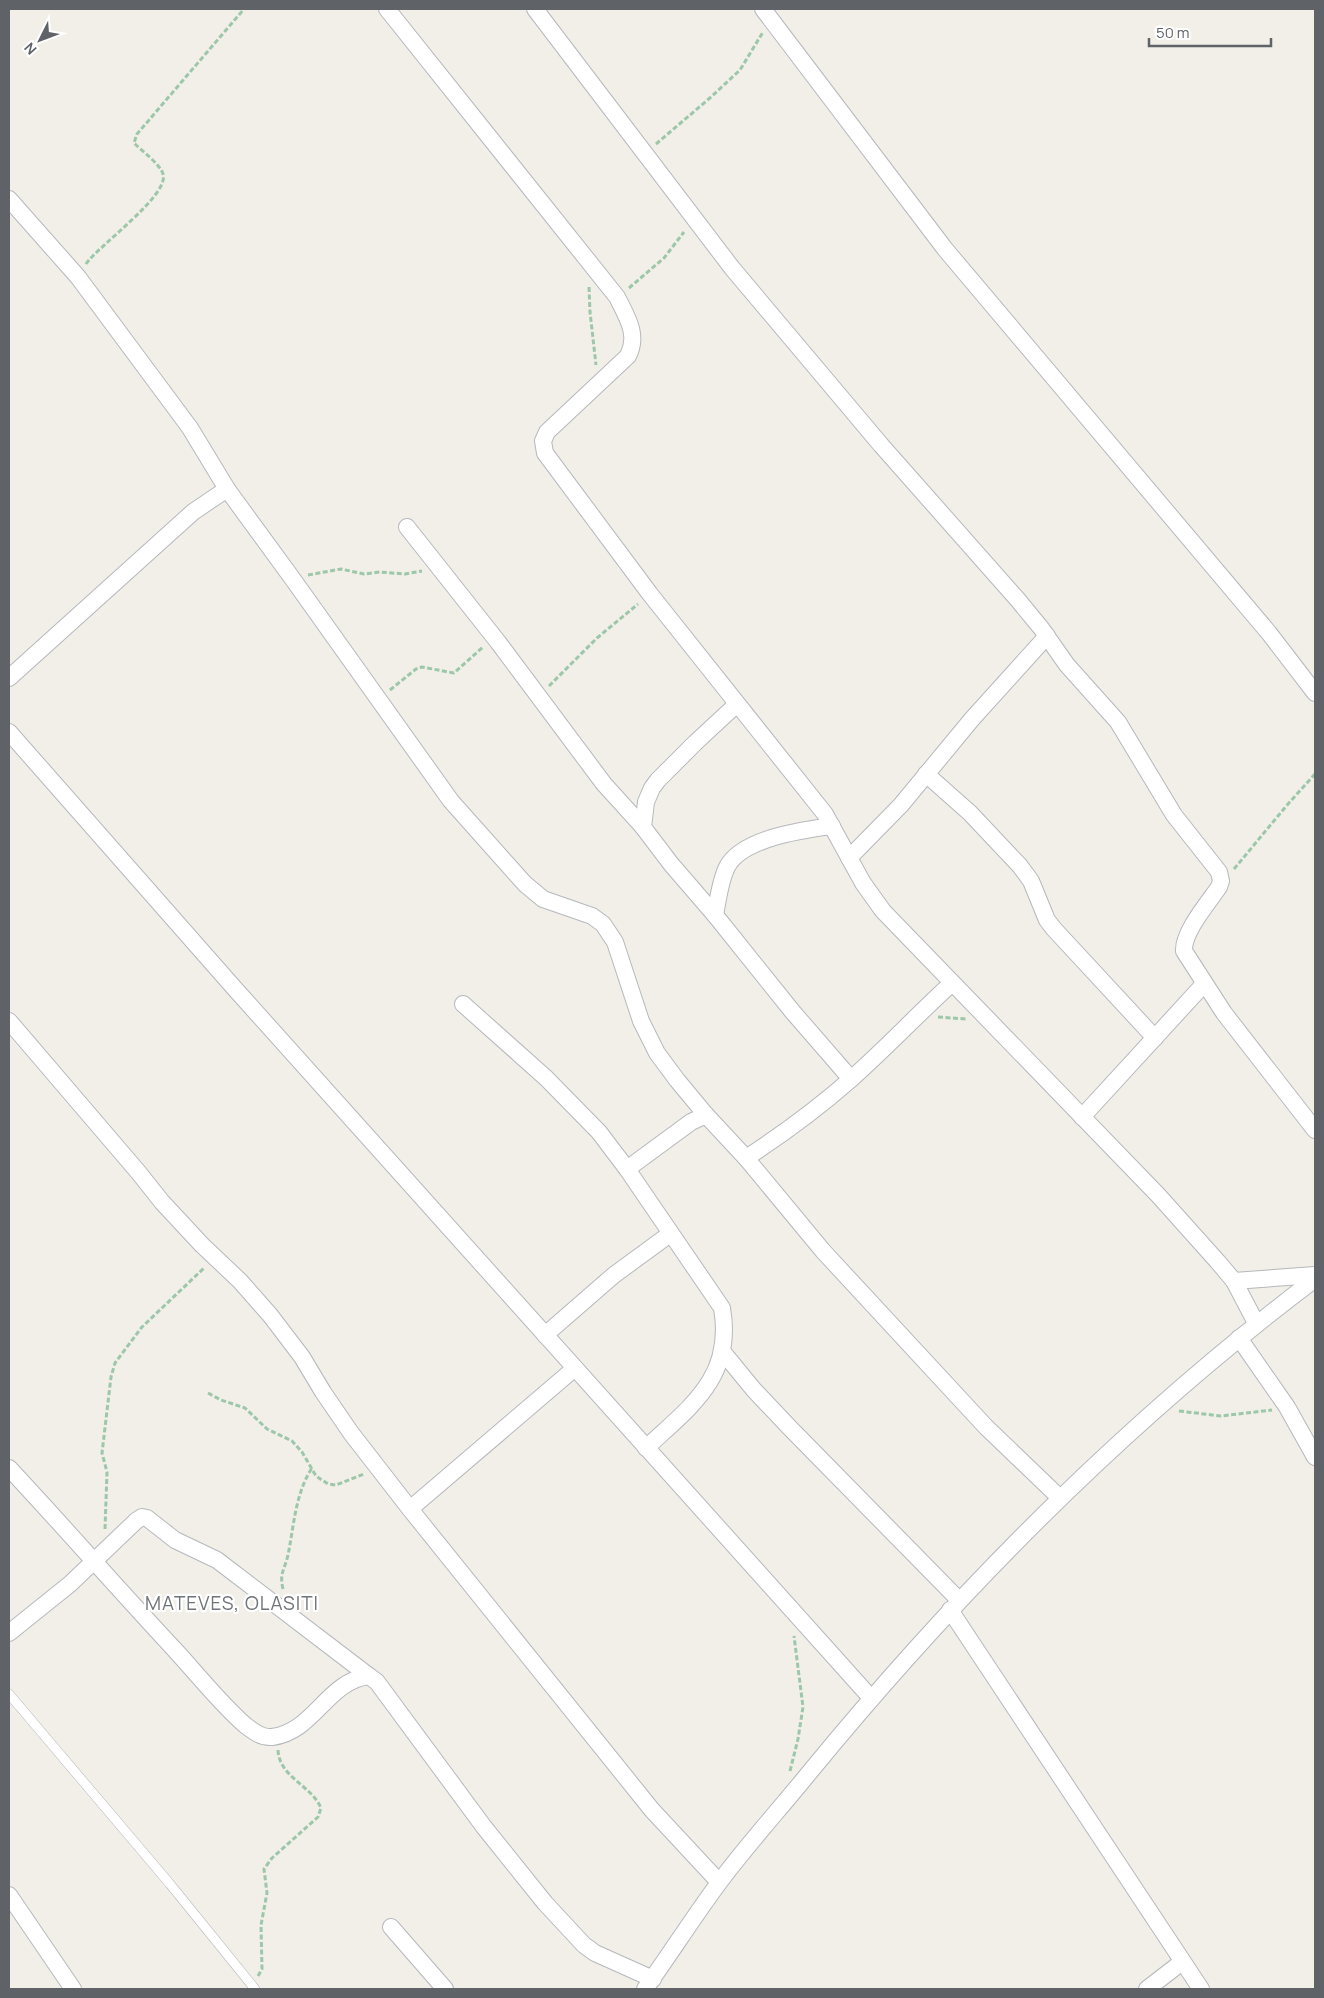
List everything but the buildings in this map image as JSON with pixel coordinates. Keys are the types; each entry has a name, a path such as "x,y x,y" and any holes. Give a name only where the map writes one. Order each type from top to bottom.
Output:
{"street":[{"path":"387,9 617,297 630,322 634,340 633,347 628,356 547,432 543,441 543,448 650,594 805,788 832,826 863,883 884,911 989,1022 1158,1195 1234,1280 1256,1323"},
{"path":"535,9 586,73 644,154 769,314 880,444 1018,600 1047,636 1070,670 1118,722 1174,815 1219,872 1221,881 1184,943 1184,951 1224,1013 1315,1130"},
{"path":"767,14 945,249 1269,633 1315,693"},
{"path":"9,199 78,277 190,428 227,489 451,801 526,884 543,899 592,916 603,924 615,942 641,1021 657,1052 706,1115 746,1158 823,1251 929,1366 986,1427 1060,1498"},
{"path":"9,678 193,512 227,489"},
{"path":"407,527 498,642 604,784 715,915 792,1011 851,1079"},
{"path":"849,858 883,824 972,719 1047,636"},
{"path":"642,827 646,802 658,780 694,743 737,704"},
{"path":"9,732 236,990 871,1698"},
{"path":"926,774 970,813 1020,866 1031,881 1047,920 1054,929 1156,1038"},
{"path":"715,915 727,867 738,854 759,843 790,833 832,826"},
{"path":"746,1158 783,1134 851,1079 914,1017 952,983"},
{"path":"1082,1117 1204,984"},
{"path":"463,1004 568,1100 599,1132 627,1168 722,1308 725,1328 722,1351 713,1378 698,1399 646,1448"},
{"path":"9,1021 162,1202 215,1258 240,1281 290,1341 328,1400 410,1509 652,1810 719,1882"},
{"path":"627,1168 691,1122 706,1115"},
{"path":"545,1335 614,1275 670,1234"},
{"path":"1234,1280 1315,1275"},
{"path":"9,1633 70,1584 136,1521 142,1517 148,1518 175,1540 218,1560 377,1682 484,1827 545,1903 595,1953 649,1984 719,1882 871,1698 955,1605 1060,1498 1159,1407 1256,1323 1315,1279"},
{"path":"1239,1338 1288,1407 1315,1457"},
{"path":"722,1351 754,1390 955,1605 1201,1989"},
{"path":"410,1509 575,1368"},
{"path":"9,1468 245,1724 259,1735 270,1737 287,1734 302,1724 346,1682 357,1677 369,1676"},
{"path":"9,1896 73,1989"},
{"path":"391,1928 446,1989"},
{"path":"1147,1989 1182,1962"}],"lane":[{"path":"9,1694 164,1876 253,1987"}],"path":[{"path":"78,277 95,252 146,206 163,182 164,175 160,168 134,143 137,134 244,9"},
{"path":"644,154 740,70 767,14"},
{"path":"617,297 652,270 695,220"},
{"path":"588,261 590,312 596,357 597,386"},
{"path":"292,578 341,569 364,574 380,572 405,574 440,569"},
{"path":"530,686 544,688 550,685 597,638 650,594"},
{"path":"379,700 416,669 427,667 454,673 482,648 498,642"},
{"path":"1221,881 1231,873 1315,774"},
{"path":"914,1017 950,1017 989,1022"},
{"path":"106,1550 106,1472 102,1453 111,1377 115,1363 142,1327 215,1258"},
{"path":"208,1393 221,1400 245,1408 267,1429 292,1441 322,1481 336,1485 379,1468"},
{"path":"1159,1407 1221,1416 1288,1407"},
{"path":"289,1614 282,1587 282,1570 288,1558 303,1485 312,1468"},
{"path":"789,1774 798,1739 803,1707 792,1611"},
{"path":"253,1987 262,1969 261,1925 267,1894 264,1869 272,1858 318,1817 321,1808 308,1791 281,1764 278,1736"}],"district":[{"name":"MATEVES, OLASITI","path":"232,1603"}]}
